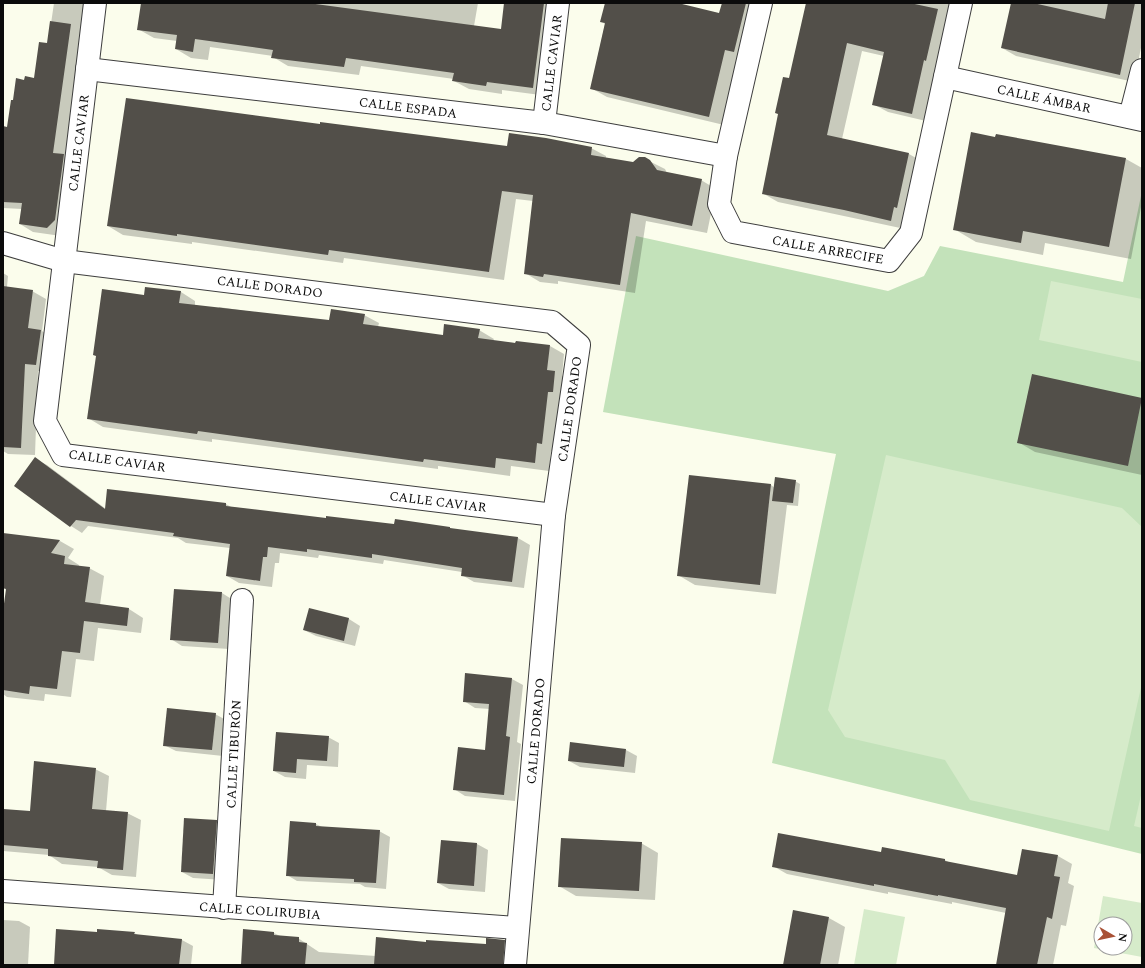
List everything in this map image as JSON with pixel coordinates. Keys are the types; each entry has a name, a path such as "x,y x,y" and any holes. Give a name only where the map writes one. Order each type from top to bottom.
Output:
{"street":[{"name":"CALLE CAVIAR","path":"95,3 45,421 63,455 554,515"},
{"name":"CALLE CAVIAR","path":"544,123 558,3"},
{"name":"CALLE ARRECIFE","path":"761,3 726,156 719,204 733,232 889,261 911,233 961,3"},
{"name":"CALLE ESPADA","path":"87,69 544,123 726,156"},
{"path":"1136,119 1142,70"},
{"name":"CALLE ÁMBAR","path":"945,77 1136,119"},
{"name":"CALLE DORADO","path":"3,243 64,261 552,322 579,345 554,515 515,965"},
{"name":"CALLE TIBURÓN","path":"224,908 242,600"},
{"name":"CALLE COLIRUBIA","path":"3,891 518,928"}],"green space":[{"path":"1142,191 1142,854 772,763 836,454 603,412 636,236 888,291 924,276 940,246 1123,282"},
{"path":"1051,281 1142,299 1142,362 1039,340"},
{"path":"886,455 1122,508 1142,527 1142,683 1109,831 970,800 945,760 845,737 828,710"},
{"path":"1142,791 1142,828 1134,826"},
{"path":"1103,896 1142,903 1142,957 1133,955 1133,916 1100,916"},
{"path":"864,909 905,917 896,965 854,965"}],"building":[{"path":"141,3 308,3 501,29 504,3 544,3 533,88 487,82 486,86 452,81 454,73 346,58 344,67 271,58 273,50 195,39 193,52 175,49 177,35 137,30"},
{"path":"605,3 678,3 719,13 722,3 746,3 734,52 725,50 709,117 590,89 605,23 600,22"},
{"path":"806,3 910,3 938,9 926,61 924,60 912,114 872,105 884,52 847,43 827,135 909,153 897,208 894,207 891,221 762,194 778,114 775,113 783,77 789,78"},
{"path":"1011,3 1033,3 1105,19 1108,3 1135,3 1120,75 1001,48"},
{"path":"50,21 71,24 53,153 64,154 55,220 47,228 19,224 22,203 3,202 3,126 7,127 16,78 24,80 25,76 34,78 39,42 47,43"},
{"path":"126,98 320,124 320,122 507,146 509,133 546,138 592,147 591,155 633,162 639,157 645,157 650,160 657,170 702,179 692,226 631,213 620,285 544,274 543,277 524,274 533,195 502,191 489,272 329,250 328,255 177,234 177,236 107,226"},
{"path":"971,132 995,137 996,134 1126,158 1109,247 1023,231 1021,243 953,230"},
{"path":"3,286 33,290 28,328 41,330 36,365 25,364 21,448 3,447"},
{"path":"145,287 181,291 179,303 329,320 331,309 365,314 363,324 443,335 444,324 480,329 478,338 515,343 516,341 550,345 547,370 555,371 553,392 548,392 542,444 537,443 535,463 496,458 495,468 424,459 423,462 198,431 197,434 87,419 96,356 93,355 102,289 144,295"},
{"path":"1032,374 1142,398 1128,466 1017,443"},
{"path":"35,457 105,509 107,489 226,503 226,506 326,518 326,516 394,524 395,519 518,537 512,582 461,576 462,568 372,554 372,558 307,549 307,552 268,547 267,557 263,557 260,581 226,576 230,544 173,536 174,533 76,520 70,527 14,486"},
{"path":"689,475 771,484 760,585 677,576"},
{"path":"775,477 796,480 793,503 772,501"},
{"path":"3,533 60,540 51,553 65,556 64,564 90,567 85,602 129,608 127,626 84,621 80,653 62,651 57,689 30,686 29,694 3,690 3,611 6,589 3,588"},
{"path":"174,589 222,592 218,643 170,640"},
{"path":"309,608 349,618 344,641 303,630"},
{"path":"465,673 512,678 506,736 510,737 504,795 453,790 458,747 485,750 489,704 463,702"},
{"path":"167,708 216,713 212,750 163,746"},
{"path":"276,732 329,736 327,761 297,759 296,773 273,771"},
{"path":"570,742 626,749 624,767 568,761"},
{"path":"34,761 96,768 92,809 128,812 123,870 97,868 98,861 48,856 48,849 3,845 3,809 30,811"},
{"path":"184,818 217,820 213,874 181,872"},
{"path":"290,821 316,823 316,826 380,830 376,883 354,882 354,879 286,876"},
{"path":"778,833 881,852 882,847 1017,875 1022,849 1058,855 1054,876 1060,877 1052,919 1047,917 1037,965 996,965 1006,908 772,867"},
{"path":"561,838 642,842 639,891 558,887"},
{"path":"441,840 477,843 474,886 437,883"},
{"path":"793,910 829,917 820,965 783,965"},
{"path":"56,929 97,932 97,929 135,932 134,934 182,939 179,965 54,965"},
{"path":"243,929 274,932 274,935 299,937 299,942 307,943 305,965 241,965"},
{"path":"376,937 426,942 426,940 486,944 486,938 505,940 503,965 374,965"}]}
